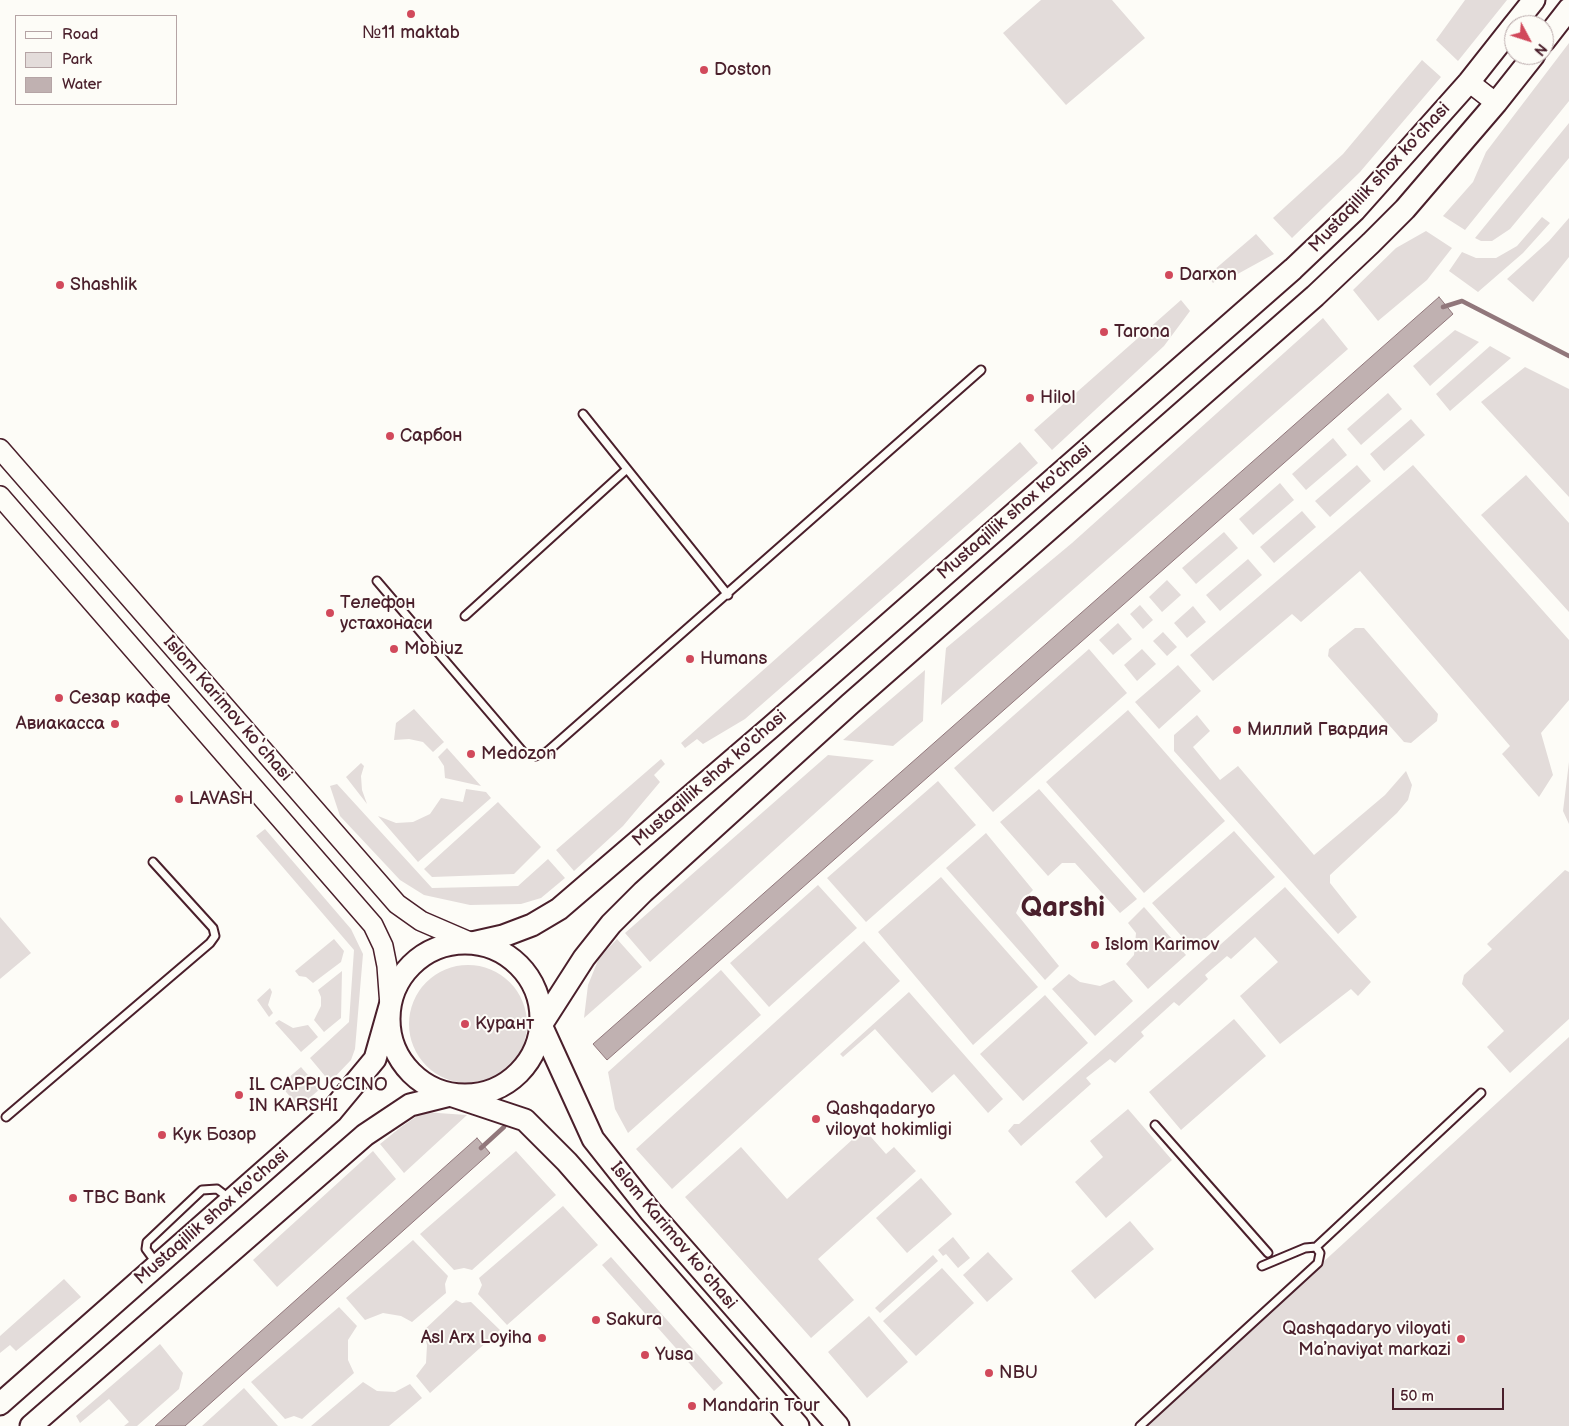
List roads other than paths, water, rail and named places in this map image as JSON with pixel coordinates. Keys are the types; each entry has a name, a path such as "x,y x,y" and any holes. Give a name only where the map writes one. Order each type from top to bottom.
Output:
{"main road":[{"name":"Mustaqillik shox ko'chasi","path":"1522,15 1534,0"},
{"path":"1554,29 1569,9"},
{"name":"Mustaqillik shox ko'chasi","path":"472,944 532,925 559,909 1297,265 1354,211 1469,82 1504,38"},
{"name":"Mustaqillik shox ko'chasi","path":"541,1025 584,958 611,924 642,892 843,710 1315,296 1405,210 1526,65"},
{"path":"1469,82 1496,103"},
{"name":"Islom Karimov ko‘chasi","path":"0,449 397,904 421,921 472,944"},
{"name":"Islom Karimov ko‘chasi","path":"0,496 373,925 383,946 387,966 390,1006"},
{"path":"31,1426 365,1135 410,1105 450,1095 476,1095 500,1087 521,1071 535,1050 541,1025 539,1002 530,980 515,962 495,949 472,944 450,945 422,957 410,966 397,984 390,1006 389,1029 396,1052 409,1072 428,1086 450,1095"},
{"name":"Mustaqillik shox ko'chasi","path":"0,1404 331,1112 375,1059 390,1006"},
{"name":"Islom Karimov ko‘chasi","path":"541,1025 593,1139 650,1212 838,1426"},
{"name":"Islom Karimov ko‘chasi","path":"450,1095 525,1120 567,1162 798,1426"}],"lane":[{"path":"377,581 524,753 536,756 548,751 728,595 981,370"},
{"path":"583,414 728,595"},
{"path":"465,616 627,469"},
{"path":"6,1117 210,943 215,936 213,928 153,862"},
{"path":"1262,1266 1305,1248 1316,1247 1481,1093"},
{"path":"1155,1125 1268,1253"},
{"path":"1140,1426 1318,1263 1320,1253 1316,1247"}],"water":[{"path":"1439,297 1453,314 607,1060 593,1044"},
{"path":"477,1138 490,1153 185,1426 155,1426"}],"waterway":[{"path":"1443,307 1462,301 1569,356"},
{"path":"481,1148 504,1127"}],"place":[{"name":"№11 maktab","path":"411,14"},
{"name":"Doston","path":"704,70"},
{"name":"Darxon","path":"1169,275"},
{"name":"Shashlik","path":"60,285"},
{"name":"Tarona","path":"1104,332"},
{"name":"Hilol","path":"1030,398"},
{"name":"Сарбон","path":"390,436"},
{"name":"Телефон устахонаси","path":"330,613"},
{"name":"Mobiuz","path":"394,649"},
{"name":"Humans","path":"690,659"},
{"name":"Сезар кафе","path":"59,698"},
{"name":"Авиакасса","path":"115,724"},
{"name":"Миллий Гвардия","path":"1237,730"},
{"name":"Medozon","path":"471,754"},
{"name":"LAVASH","path":"179,799"},
{"name":"Islom Karimov","path":"1095,945"},
{"name":"Курант","path":"465,1024"},
{"name":"IL CAPPUCCINO IN KARSHI","path":"239,1095"},
{"name":"Qashqadaryo viloyat hokimligi","path":"816,1119"},
{"name":"Кук Бозор","path":"162,1135"},
{"name":"TBC Bank","path":"73,1198"},
{"name":"Sakura","path":"596,1320"},
{"name":"Asl Arx Loyiha","path":"542,1338"},
{"name":"Qashqadaryo viloyati Maʼnaviyat markazi","path":"1461,1339"},
{"name":"Yusa","path":"645,1355"},
{"name":"NBU","path":"989,1373"},
{"name":"Mandarin Tour","path":"692,1406"}],"district":[{"name":"Qarshi","path":"1063,909"}]}
